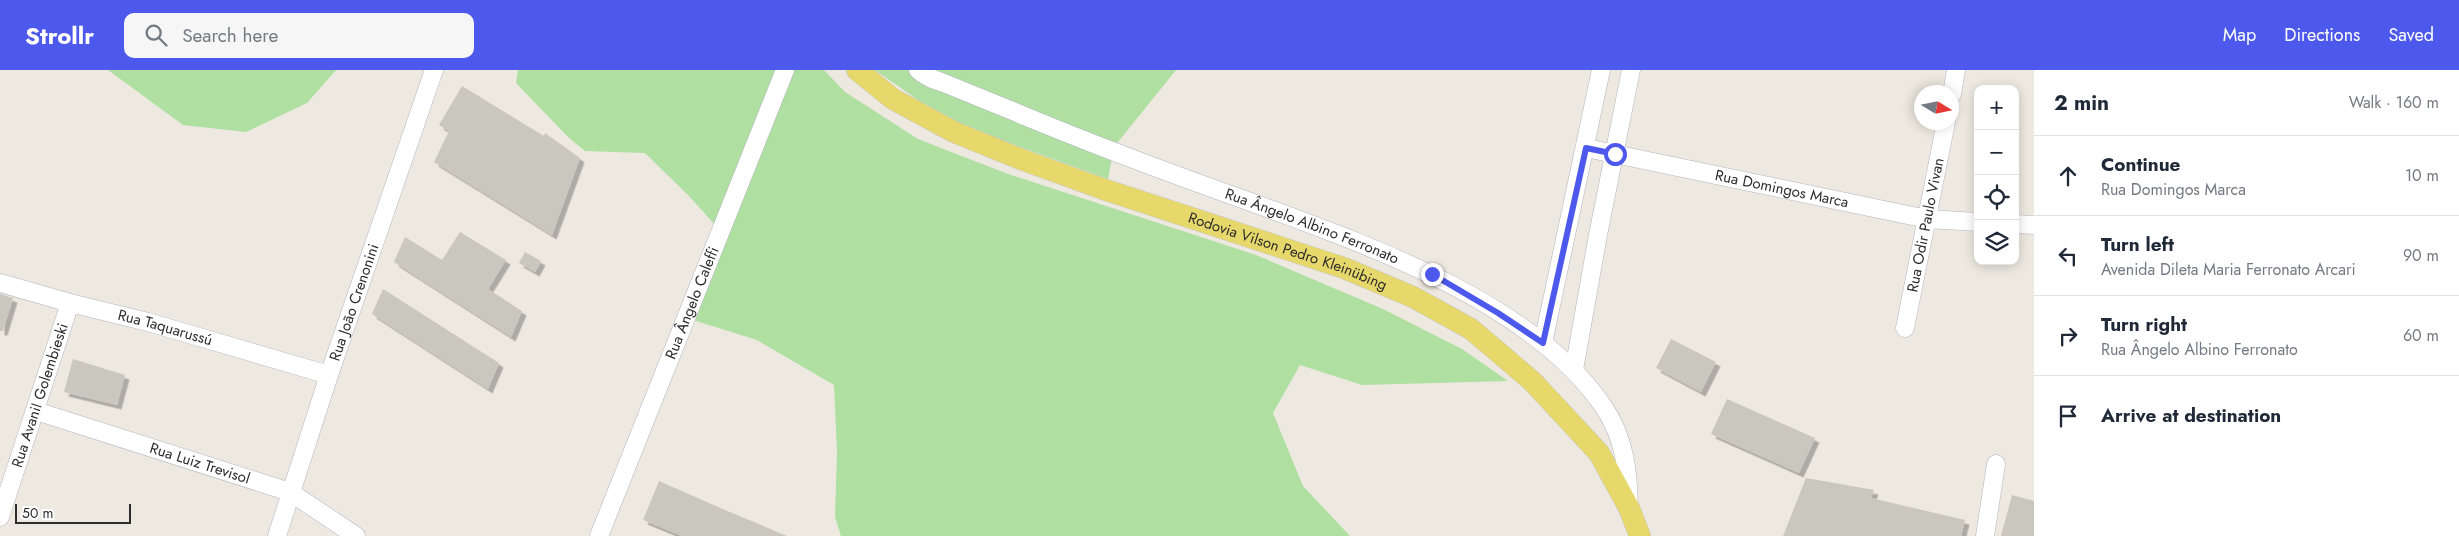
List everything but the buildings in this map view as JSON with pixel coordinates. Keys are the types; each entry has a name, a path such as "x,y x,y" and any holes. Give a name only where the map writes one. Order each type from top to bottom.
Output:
{"main road":[{"name":"Rodovia Vilson Pedro Kleinübing","path":"857,70 893,99 954,132 1103,189 1344,268 1413,297 1471,329 1532,381 1599,453 1629,508 1640,536"}],"street":[{"name":"Rua João Crenonini","path":"278,536 290,492 329,375 434,70"},
{"name":"Rua Ângelo Caleffi","path":"599,536 785,70"},
{"name":"Rua Ângelo Albino Ferronato","path":"918,70 1087,142 1294,218 1432,274 1498,313 1543,343 1574,370 1604,408 1621,440 1627,466 1629,508"},
{"path":"1543,343 1586,148 1601,70"},
{"path":"1574,370 1598,235 1631,70"},
{"path":"1954,85 1956,70"},
{"name":"Rua Odir Paulo Vivan","path":"1905,328 1944,130"},
{"name":"Rua Domingos Marca","path":"1586,148 1927,219 1974,222"},
{"path":"2019,224 2034,226"},
{"name":"Rua Taquarussú","path":"0,283 70,303 148,322 329,375"},
{"name":"Rua AvaniI Golembieski","path":"0,517 70,303"},
{"name":"Rua Luiz Trevisol","path":"36,411 290,492 356,536"},
{"path":"1985,536 1996,464"}],"green space":[{"path":"108,70 336,70 307,103 246,132 183,125"},
{"path":"518,70 824,70 845,92 918,139 1008,174 1256,255 1383,309 1462,349 1508,381 1362,385 1300,365 1273,413 1303,486 1350,536 841,536 835,517 837,452 834,385 757,340 693,320 726,237 689,196 645,153 585,151 569,138 516,83"},
{"path":"875,70 1176,70 1114,147 1108,179 962,126 918,100"}],"route":[{"path":"1432,274 1498,313 1543,343 1586,148 1615,154"}]}
